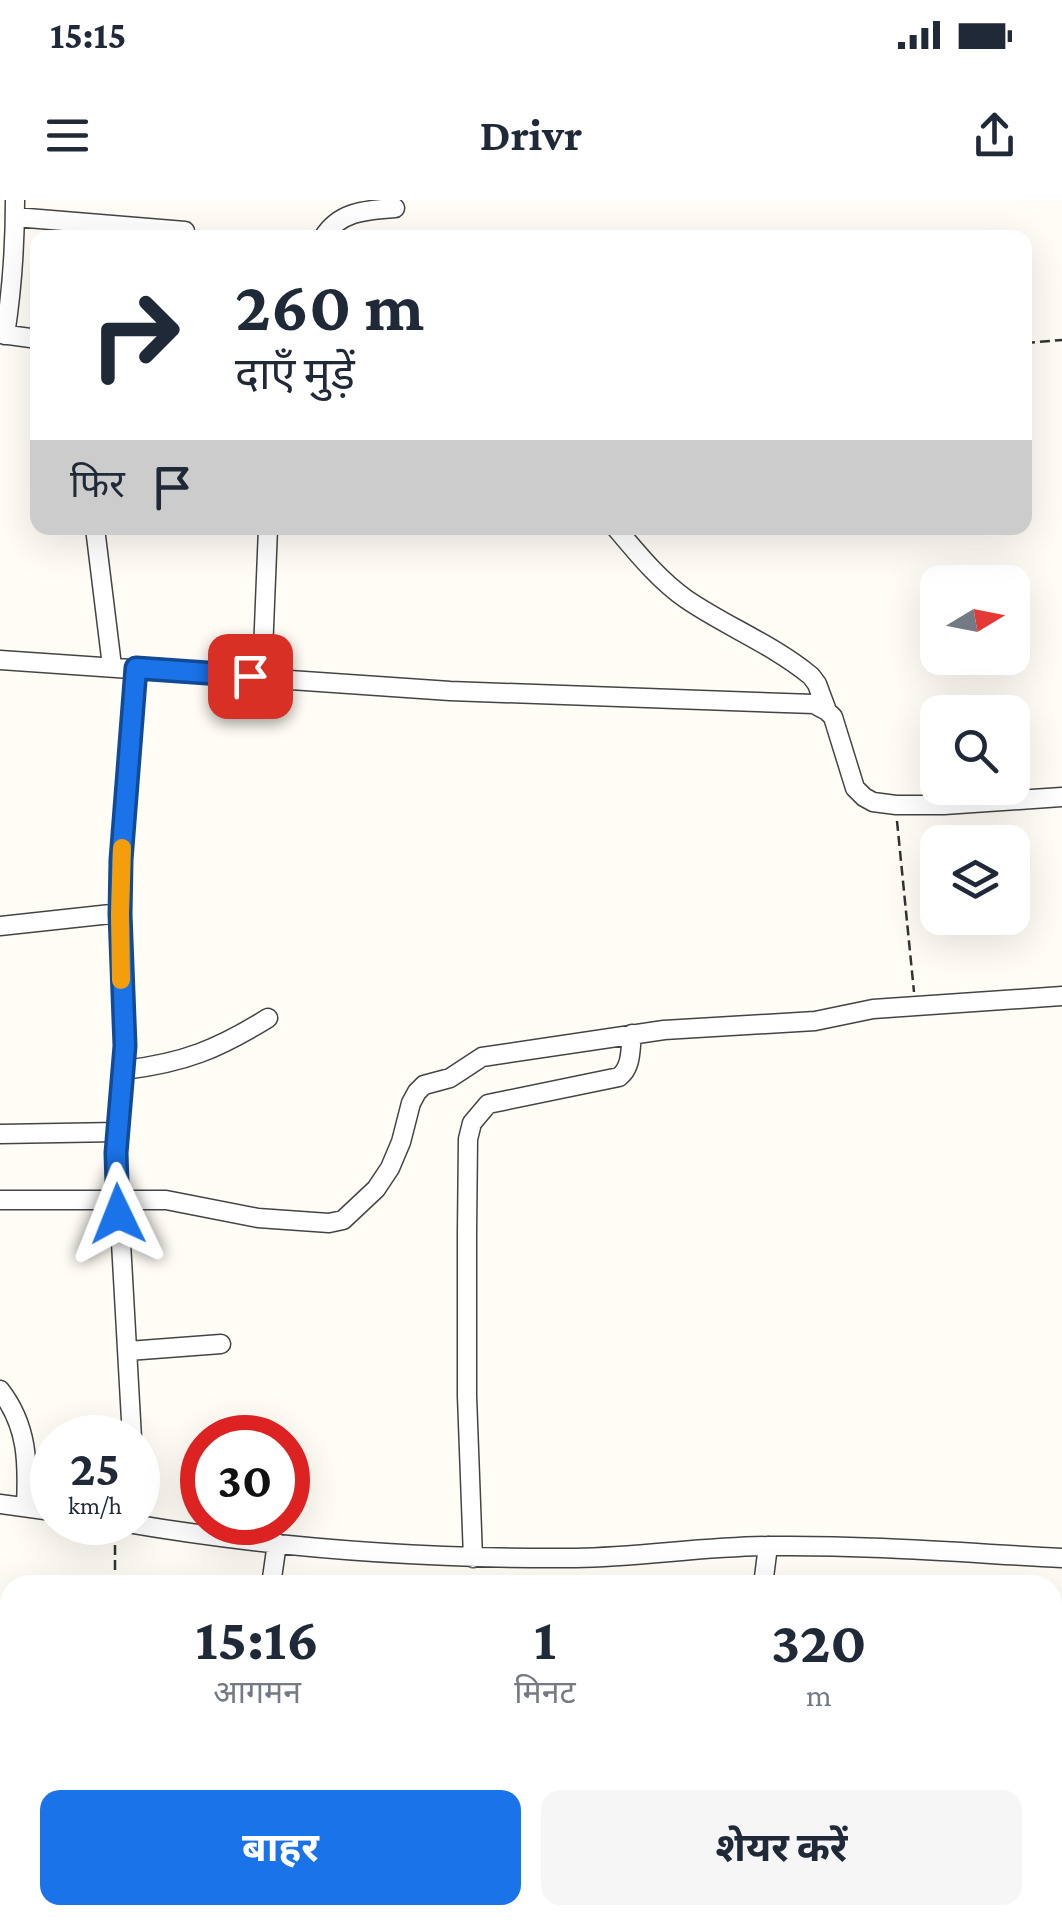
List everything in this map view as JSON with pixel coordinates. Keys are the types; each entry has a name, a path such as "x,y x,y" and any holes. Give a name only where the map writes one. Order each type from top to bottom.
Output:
{"street":[{"path":"30,337 2,334 12,294 15,208 179,230"},
{"path":"329,230 346,216 395,208"},
{"path":"96,535 112,666"},
{"path":"262,677 268,535"},
{"path":"622,535 682,597 760,640 811,676 838,728 855,788 864,797 896,805 1062,797"},
{"path":"0,660 450,691 792,702 814,704 827,711"},
{"path":"131,1415 116,1153 124,1070 121,860 136,668"},
{"path":"0,926 120,914"},
{"path":"0,1200 166,1200 258,1218 328,1223 343,1220 376,1189 401,1142 417,1092 424,1085 450,1078 482,1057 632,1034 814,1021 873,1009 1062,996"},
{"path":"124,1070 161,1066 204,1053 268,1018"},
{"path":"473,1558 467,1232 468,1139 472,1122 488,1104 619,1078 629,1064 632,1034"},
{"path":"0,1134 118,1132"},
{"path":"128,1352 221,1344"},
{"path":"0,1390 22,1430 28,1460 26,1506"},
{"path":"0,1504 30,1507"},
{"path":"272,1575 277,1545"},
{"path":"303,1545 473,1558 580,1558 768,1546 862,1546 1062,1558"},
{"path":"764,1575 768,1546"}],"path":[{"path":"1032,342 1062,340"},
{"path":"896,805 915,1006"},
{"path":"116,1575 123,1545"}],"slow traffic":[{"path":"121,980 122,848"}],"route":[{"path":"118,1214 116,1153 125,1046 121,860 136,668 250,676"}]}
